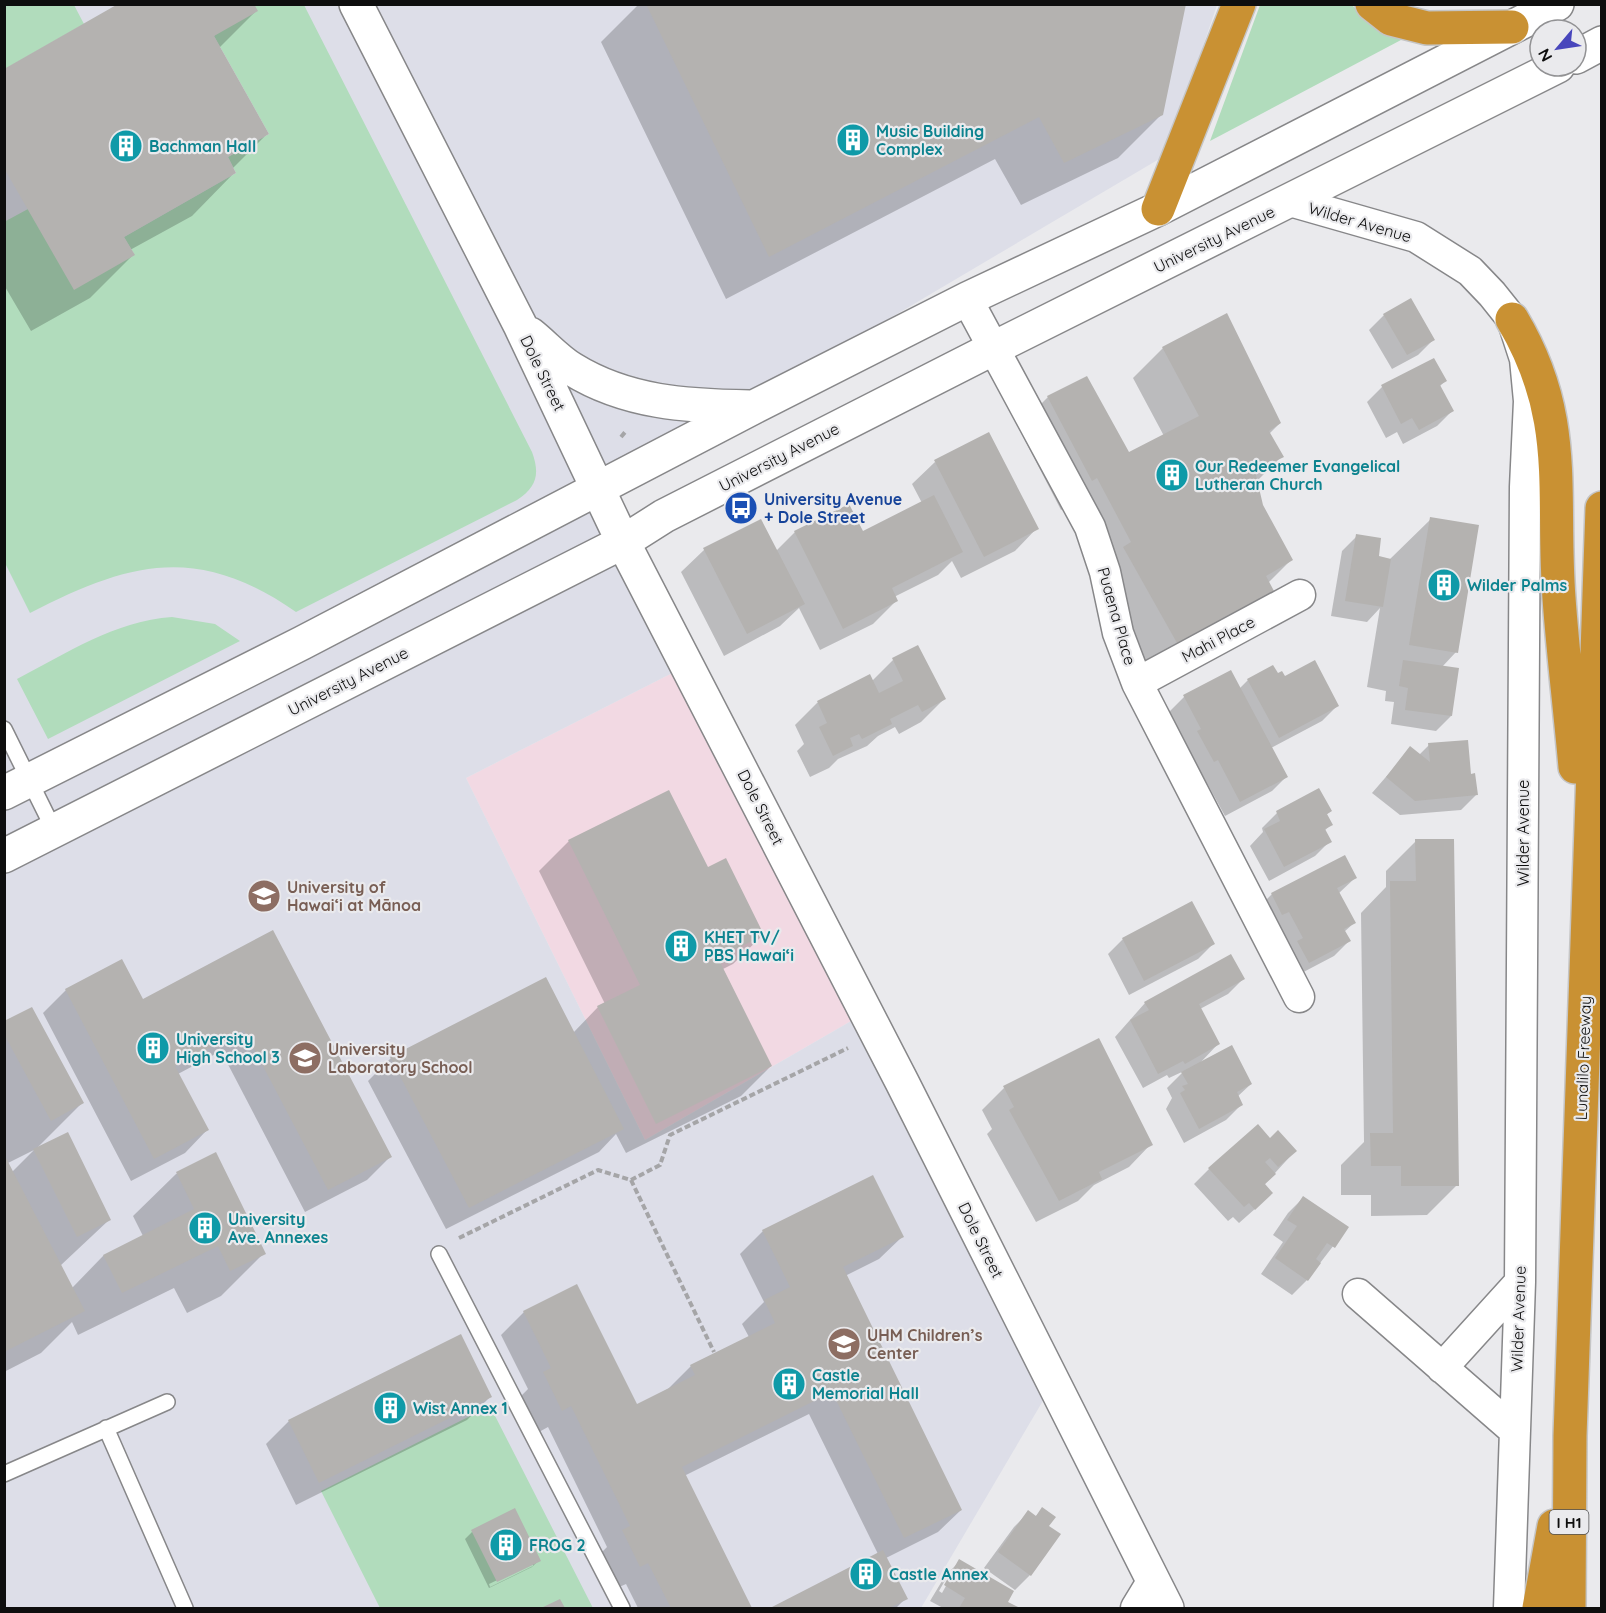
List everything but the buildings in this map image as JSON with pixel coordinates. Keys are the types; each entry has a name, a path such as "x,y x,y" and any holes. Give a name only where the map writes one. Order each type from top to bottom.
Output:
{"highway":[{"path":"1158,209 1239,4"},
{"path":"1372,4 1391,20 1427,28 1512,27"},
{"path":"1512,319 1540,375 1550,415 1558,494 1559,596 1588,900"},
{"name":"Lunalilo Freeway","path":"1569,1608 1570,1436 1602,508"},
{"path":"1539,1608 1570,1436"}],"main road":[{"name":"Dole Street","path":"356,4 520,325 623,542 1160,1594"},
{"path":"18,786 599,490 754,407 967,299 1158,209 1557,4"},
{"path":"1588,51 1602,43"},
{"name":"University Avenue","path":"4,856 623,542 675,511 992,349 1534,78"},
{"path":"520,325 571,369 613,390 651,401 701,406 754,407"}],"street":[{"name":"Wilder Avenue","path":"1290,201 1416,237 1442,251 1470,271 1512,319 1525,359 1529,401 1525,487 1520,1282 1509,1608"},
{"name":"Puaena Place","path":"967,299 1090,527 1105,572 1119,633 1137,683 1299,997"},
{"name":"Mahi Place","path":"1137,683 1299,595"},
{"path":"1442,1368 1520,1282"},
{"path":"1358,1294 1515,1431"},
{"path":"1136,1608 1160,1594"}],"lane":[{"path":"4,729 18,786 54,830"},
{"path":"439,1254 622,1608"},
{"path":"4,1474 167,1402"},
{"path":"106,1428 185,1608"}],"path":[{"path":"459,1238 598,1170 631,1180 660,1165 670,1135 876,1035"},
{"path":"631,1180 714,1352"}],"shaded area":[{"name":"University of Hawaiʻi at Mānoa","path":"5,5 1217,5 1166,155 599,490 688,665 466,778 645,1140 865,1013 1054,1382 921,1608 5,1608"},
{"path":"688,665 865,1013 645,1140 466,778"}],"green space":[{"path":"5,5 74,5 84,24 5,69"},
{"path":"254,5 304,5 532,452 536,467 533,485 517,500 296,612 261,590 227,576 195,569 164,568 133,572 100,581 30,613 5,563 4,222 28,209 134,254 124,237 236,173 228,157 269,134 214,36"},
{"path":"1260,5 1352,5 1369,22 1401,40 1210,141"},
{"path":"172,617 215,624 240,641 48,739 17,679 111,632 151,620"},
{"path":"490,1406 593,1608 380,1608 321,1491"}],"place":[{"name":"Music Building Complex","path":"853,140"},
{"name":"Bachman Hall","path":"126,146"},
{"name":"Our Redeemer Evangelical Lutheran Church","path":"1172,475"},
{"name":"University Avenue + Dole Street","path":"741,508"},
{"name":"Wilder Palms","path":"1444,585"},
{"name":"University of Hawaiʻi at Mānoa","path":"264,896"},
{"name":"KHET TV/ PBS Hawai‘i","path":"681,946"},
{"name":"University High School 3","path":"153,1048"},
{"name":"University Laboratory School","path":"305,1058"},
{"name":"University Ave. Annexes","path":"205,1228"},
{"name":"UHM Children’s Center","path":"844,1344"},
{"name":"Castle Memorial Hall","path":"789,1384"},
{"name":"Wist Annex 1","path":"390,1408"},
{"name":"FROG 2","path":"506,1545"},
{"name":"Castle Annex","path":"866,1574"}]}
